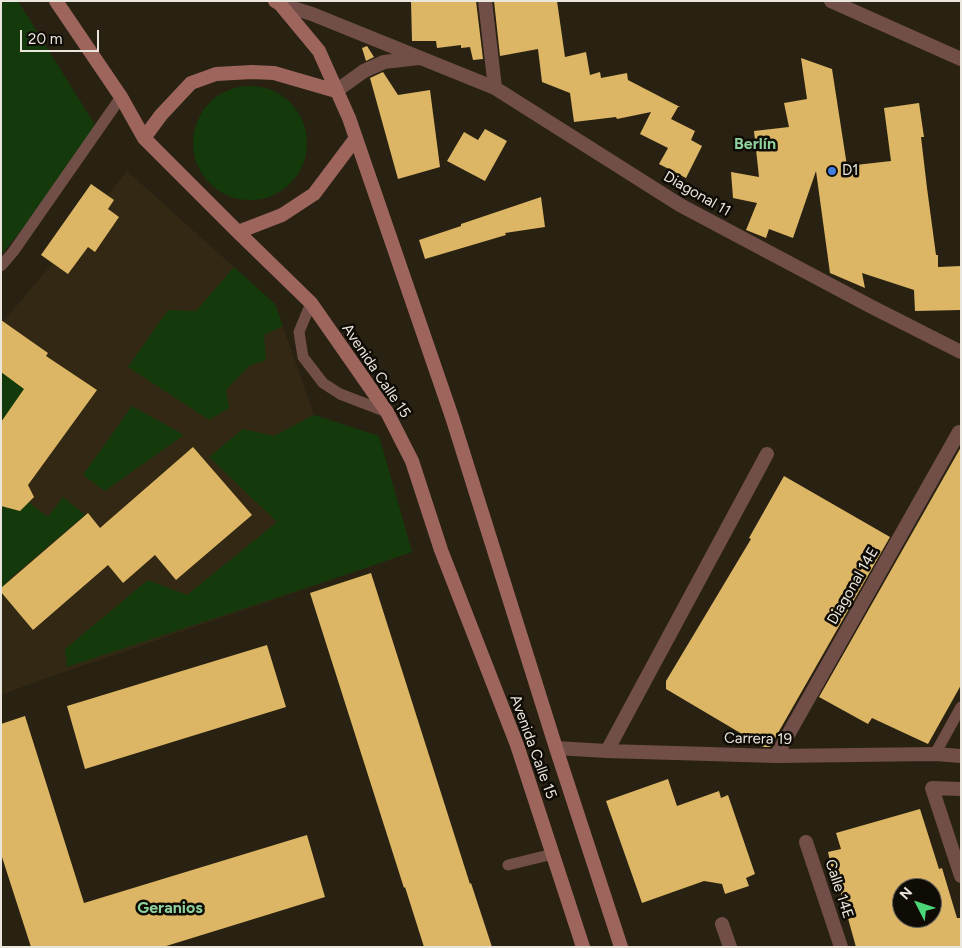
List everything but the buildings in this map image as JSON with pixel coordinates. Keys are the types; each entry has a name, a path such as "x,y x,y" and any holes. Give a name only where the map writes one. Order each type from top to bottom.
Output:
{"main road":[{"name":"Avenida Calle 15","path":"56,1 120,96 144,138 311,303 387,412 412,461 441,550 517,745 583,947"},
{"name":"Avenida Calle 15","path":"277,2 319,50 349,118 452,417 556,748 622,947"},
{"path":"144,138 161,115 191,83 216,74 274,73 336,91"},
{"path":"238,232 282,215 314,194 356,138"}],"street":[{"path":"485,1 494,88"},
{"path":"831,1 961,59"},
{"name":"Diagonal 11","path":"277,2 312,14 494,88 680,205 961,352"},
{"name":"Diagonal 11","path":"336,91 364,71 384,62 422,58"},
{"name":"Diagonal 14E","path":"776,756 959,432"},
{"path":"607,751 767,454"},
{"name":"Carrera 19","path":"556,748 776,756 935,754 961,756"},
{"path":"961,788 932,788 961,876"},
{"name":"Calle 14E","path":"806,842 841,947"},
{"path":"722,924 730,947"}],"lane":[{"path":"1,266 13,252 120,96"},
{"path":"311,303 299,332 303,357 323,383 340,394 387,412"},
{"path":"935,754 961,707"},
{"path":"508,866 553,854"}],"shaded area":[{"path":"127,171 275,304 314,415 379,436 412,552 1,695 1,324"}],"green space":[{"path":"1,1 18,1 100,133 1,255"},
{"path":"250,86 272,90 290,103 303,121 307,143 303,165 290,183 272,196 250,200 228,196 210,183 197,165 193,143 197,121 210,103 228,90"},
{"path":"234,267 275,304 283,326 264,335 266,360 249,366 226,390 229,408 209,420 128,367 168,310 196,311"},
{"path":"1,336 54,371 1,447"},
{"path":"132,406 184,435 105,491 83,475"},
{"path":"314,415 379,436 412,552 67,667 65,649 148,580 187,595 277,522 209,457 243,429 274,436"},
{"path":"1,451 4,483 48,517 63,497 85,515 1,588"}],"place":[{"name":"D1","path":"832,171"}],"district":[{"name":"Berlín","path":"755,144"},
{"name":"Geranios","path":"170,908"}]}
